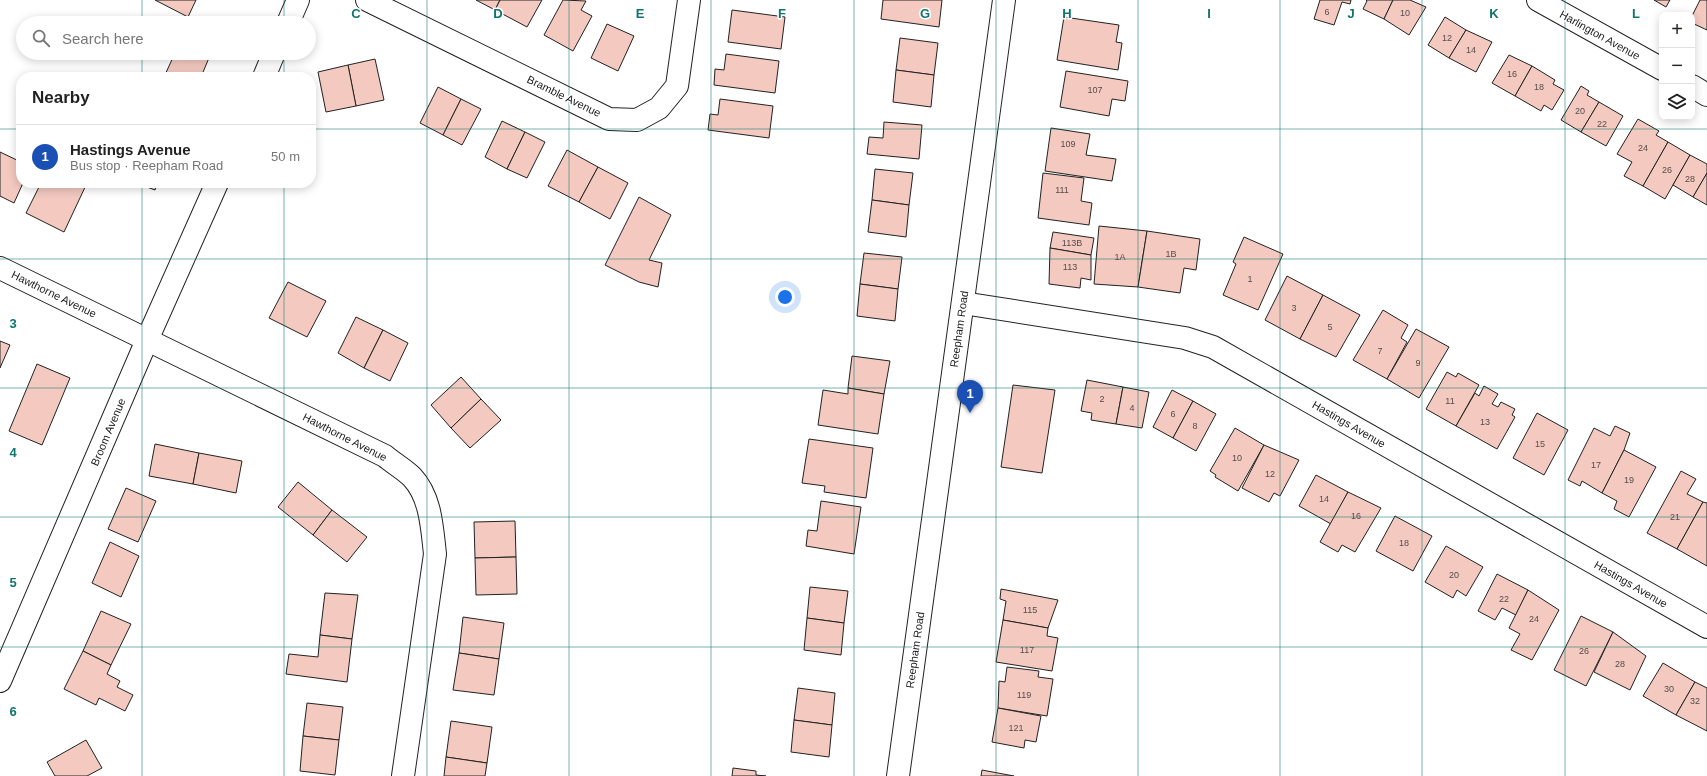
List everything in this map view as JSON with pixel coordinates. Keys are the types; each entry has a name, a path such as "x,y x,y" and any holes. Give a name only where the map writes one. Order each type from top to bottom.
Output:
{"street":[{"path":"291,16 298,0"},
{"name":"Bramble Avenue","path":"367,0 609,118 637,120 659,108 677,86 689,0"},
{"name":"Reepham Road","path":"898,776 1004,0"},
{"name":"Harlington Avenue","path":"1538,0 1659,68"},
{"path":"266,72 271,60"},
{"path":"1695,88 1707,95"},
{"name":"Broom Avenue","path":"0,681 147,340 215,188"},
{"name":"Hawthorne Avenue","path":"0,268 385,456 412,478 426,500 432,525 435,554 403,776"},
{"name":"Hastings Avenue","path":"963,303 1185,338 1213,347 1707,627"}],"building":[{"path":"155,0 196,0 188,16"},
{"path":"476,0 500,0 495,10"},
{"path":"500,0 542,0 527,27 495,10"},
{"path":"563,0 586,1 581,10 592,16 573,51 544,35"},
{"path":"883,0 942,0 939,27 881,19"},
{"path":"1320,0 1351,0 1350,4 1342,2 1334,25 1314,19"},
{"path":"1366,0 1393,0 1384,19 1363,9 1367,1"},
{"path":"1393,0 1410,0 1426,7 1409,35 1384,19"},
{"path":"1654,0 1670,0 1666,7"},
{"path":"1700,0 1707,0 1707,30 1695,24 1694,12"},
{"path":"732,10 785,17 781,49 728,42"},
{"path":"1064,17 1119,25 1116,42 1122,43 1118,70 1057,60"},
{"path":"1445,17 1466,30 1449,58 1428,45"},
{"path":"607,24 634,36 618,71 591,58"},
{"path":"1466,30 1492,42 1476,72 1449,58"},
{"path":"900,38 938,43 934,75 896,70"},
{"path":"726,54 779,61 775,93 714,85 715,69 724,70"},
{"path":"1509,55 1532,66 1515,96 1492,83"},
{"path":"375,59 384,100 356,106 348,65"},
{"path":"172,60 208,60 203,72 166,72"},
{"path":"348,65 356,106 326,112 318,72"},
{"path":"1532,66 1555,80 1553,84 1564,90 1552,110 1544,105 1541,111 1515,96"},
{"path":"896,70 934,75 931,107 893,102"},
{"path":"1066,71 1128,81 1125,101 1112,99 1109,116 1060,107"},
{"path":"1581,86 1589,91 1587,95 1599,102 1581,132 1561,120"},
{"path":"438,87 461,99 443,135 420,123"},
{"path":"461,99 481,109 462,145 443,135"},
{"path":"720,99 773,106 769,138 708,130 710,114 718,115"},
{"path":"1599,102 1623,116 1606,146 1581,132"},
{"path":"1638,119 1659,131 1656,135 1668,142 1643,186 1624,176 1632,162 1617,154"},
{"path":"502,121 525,132 507,169 485,157"},
{"path":"884,122 922,125 919,159 867,154 869,137 883,138"},
{"path":"1051,128 1090,134 1086,155 1116,159 1112,181 1045,171"},
{"path":"525,132 545,142 527,178 507,169"},
{"path":"1668,142 1690,155 1665,199 1643,186"},
{"path":"567,150 598,167 579,202 548,186"},
{"path":"0,152 16,160 16,188 21,188 14,203 0,196"},
{"path":"1690,155 1707,164 1707,173 1693,197 1673,185"},
{"path":"598,167 628,183 610,219 579,202"},
{"path":"875,169 913,173 909,205 872,200"},
{"path":"1043,173 1084,178 1081,201 1092,203 1089,225 1038,218"},
{"path":"1707,173 1707,205 1693,197"},
{"path":"38,188 85,188 64,232 26,213"},
{"path":"639,197 671,215 649,260 662,263 658,287 639,282 605,265"},
{"path":"872,200 909,205 906,237 868,232"},
{"path":"1099,226 1147,231 1138,287 1094,284"},
{"path":"1147,231 1200,239 1196,270 1184,268 1180,293 1138,287"},
{"path":"1053,232 1094,238 1091,255 1050,248"},
{"path":"1244,237 1283,254 1258,310 1223,295 1236,264 1233,262"},
{"path":"1050,248 1091,255 1091,280 1081,278 1080,288 1049,284"},
{"path":"864,253 902,257 898,289 860,284"},
{"path":"1287,276 1323,295 1300,339 1265,320"},
{"path":"288,282 326,301 307,337 269,318"},
{"path":"860,284 898,289 895,321 857,316"},
{"path":"1323,295 1360,315 1336,357 1300,339"},
{"path":"1383,310 1408,325 1401,338 1407,342 1387,379 1353,360"},
{"path":"356,317 383,330 364,368 338,353"},
{"path":"1416,329 1449,347 1419,398 1387,379"},
{"path":"383,330 408,343 390,381 364,368"},
{"path":"0,341 10,345 0,368"},
{"path":"852,356 890,361 884,394 848,388"},
{"path":"37,364 70,378 42,445 9,431"},
{"path":"1447,372 1456,377 1458,373 1479,385 1456,426 1426,409"},
{"path":"461,377 481,399 451,428 431,405"},
{"path":"1087,380 1123,387 1116,424 1091,420 1092,413 1081,411"},
{"path":"1013,385 1055,390 1042,473 1001,467"},
{"path":"1484,386 1498,394 1492,404 1498,407 1501,402 1515,409 1512,415 1515,417 1497,449 1456,426 1475,393 1479,396"},
{"path":"1123,387 1149,392 1142,428 1116,424"},
{"path":"848,388 884,394 878,434 818,425 823,390 848,394"},
{"path":"1172,390 1193,401 1173,438 1153,427"},
{"path":"481,399 501,420 470,448 451,428"},
{"path":"1193,401 1216,414 1196,451 1173,438"},
{"path":"1537,413 1568,430 1544,475 1513,458"},
{"path":"1615,426 1630,433 1624,450 1602,493 1582,481 1580,486 1568,480 1594,428 1610,436"},
{"path":"1235,428 1264,445 1238,491 1215,477 1216,475 1210,471"},
{"path":"809,439 873,448 866,498 824,492 825,486 802,483"},
{"path":"155,444 199,453 193,484 149,476"},
{"path":"1264,445 1299,460 1280,496 1274,493 1269,502 1242,488"},
{"path":"1624,450 1656,467 1629,517 1614,509 1617,501 1602,493"},
{"path":"199,453 242,461 236,493 193,484"},
{"path":"1681,471 1696,479 1687,494 1703,502 1677,549 1647,533"},
{"path":"1316,475 1348,492 1331,524 1299,506"},
{"path":"298,482 332,510 313,535 278,507"},
{"path":"126,488 156,501 138,542 108,529"},
{"path":"1348,492 1381,508 1355,552 1342,545 1338,552 1320,542"},
{"path":"821,501 861,507 854,554 806,546 808,530 817,531"},
{"path":"1703,502 1707,503 1707,566 1677,549"},
{"path":"332,510 367,537 347,562 313,535"},
{"path":"1395,516 1432,536 1413,571 1376,551"},
{"path":"515,521 516,557 475,558 474,522"},
{"path":"110,542 139,556 121,597 92,583"},
{"path":"1446,546 1483,567 1466,596 1457,590 1453,598 1425,582"},
{"path":"516,557 517,594 476,595 475,558"},
{"path":"1497,574 1528,590 1516,615 1502,608 1495,620 1478,611"},
{"path":"810,587 848,591 844,623 807,618"},
{"path":"1001,589 1058,600 1048,628 1003,620 1006,601 1000,599"},
{"path":"1528,590 1559,610 1532,660 1511,650 1520,634 1509,628"},
{"path":"325,593 358,595 352,639 320,635"},
{"path":"101,611 131,624 111,665 83,651"},
{"path":"1581,616 1613,632 1586,686 1554,670"},
{"path":"463,617 504,623 499,659 459,653"},
{"path":"807,618 844,623 841,655 804,650"},
{"path":"1003,620 1048,628 1047,636 1058,638 1052,671 996,662"},
{"path":"1613,632 1646,656 1630,690 1594,672"},
{"path":"320,635 352,639 347,682 286,674 289,654 318,657"},
{"path":"83,651 111,665 107,674 120,681 117,687 133,695 125,711 99,698 96,705 64,689"},
{"path":"459,653 499,659 494,695 453,690"},
{"path":"1663,663 1695,682 1676,715 1643,696"},
{"path":"1007,667 1039,671 1038,677 1053,679 1047,716 998,708 999,681 1005,682"},
{"path":"1695,682 1707,688 1707,731 1676,715"},
{"path":"798,688 835,693 832,725 794,720"},
{"path":"307,703 343,707 339,740 303,736"},
{"path":"998,708 1041,716 1036,742 1025,740 1024,748 992,742"},
{"path":"794,720 832,725 829,757 791,752"},
{"path":"451,721 492,727 487,763 446,757"},
{"path":"303,736 339,740 335,775 300,771"},
{"path":"86,740 102,768 87,776 55,776 47,762"},
{"path":"446,757 487,763 485,776 444,776"},
{"path":"733,768 756,771 756,775 766,776 732,776"},
{"path":"982,770 1014,776 981,776"}],"place":[{"name":"Hastings Avenue","path":"970,413"}]}
